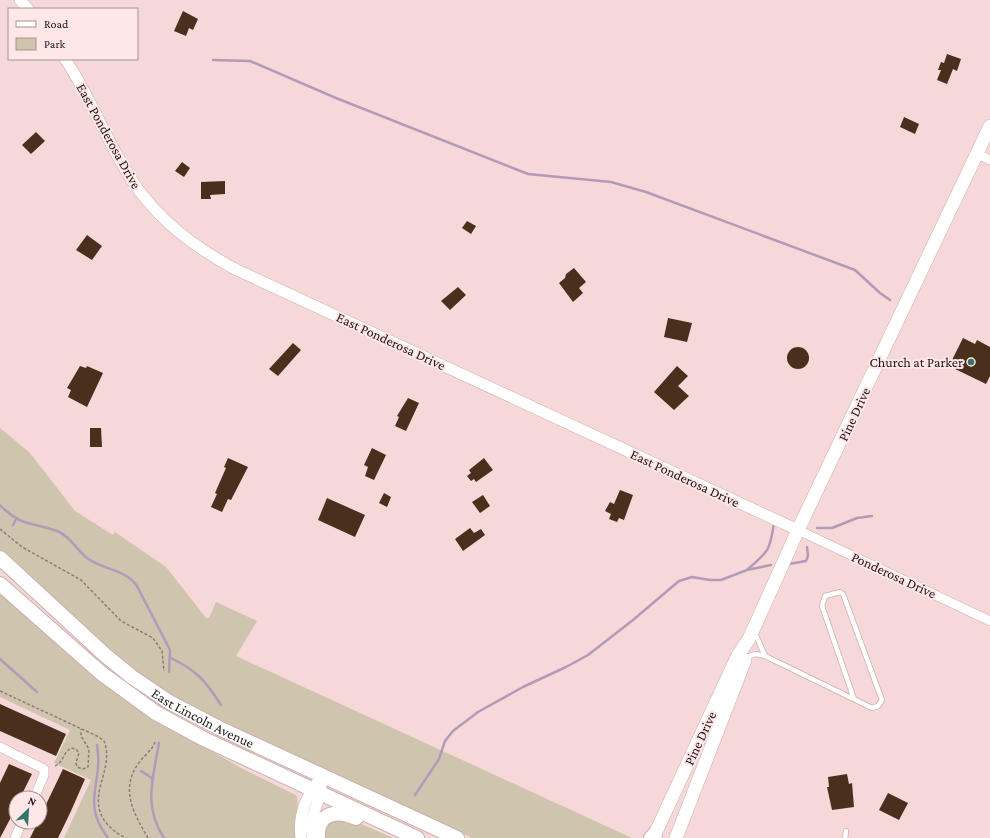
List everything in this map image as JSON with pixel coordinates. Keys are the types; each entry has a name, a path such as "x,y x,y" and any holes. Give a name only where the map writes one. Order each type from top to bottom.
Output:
{"main road":[{"name":"Pine Drive","path":"654,837 738,655 751,634 798,530 990,126"},
{"name":"East Lincoln Avenue","path":"0,558 99,650 142,684 195,716 457,838"},
{"name":"East Lincoln Avenue","path":"0,584 101,674 146,707 204,739 411,835"},
{"name":"Pine Drive","path":"676,838 746,657 751,634"},
{"path":"318,838 319,828 324,819 332,814 340,812 349,814 393,835 411,835"}],"street":[{"path":"20,0 27,8"},
{"name":"East Ponderosa Drive","path":"66,60 85,92 118,158 134,184 161,217 183,237 207,254 253,278 798,530"},
{"path":"977,154 990,160"},
{"name":"Ponderosa Drive","path":"798,530 990,621"},
{"path":"0,748 44,769 44,775 37,790"},
{"path":"301,838 302,816 323,776"},
{"path":"313,838 311,829 316,791"}],"lane":[{"path":"746,657 756,654 766,656 872,708 878,706 882,700 843,594 840,592 825,596 822,606 854,699"},
{"path":"751,634 766,656"},
{"path":"845,838 846,831"}],"path":[{"path":"0,529 25,548 81,580 121,621 153,638 162,651 164,671"},
{"path":"0,691 102,738 107,752 106,766 99,790 98,806 103,818 109,826 115,832 126,838"},
{"path":"55,766 60,764 67,751 71,748 76,749 79,753 76,763 77,768 83,770 88,767 88,749 81,736 81,729"},
{"path":"148,838 131,805 129,788 137,765 155,742"}],"green space":[{"path":"0,428 30,453 75,511 113,535 115,532 166,567 206,618 209,618 216,602 257,621 236,656 632,838 472,838 182,702 128,667 0,551"},
{"path":"0,592 107,686 141,711 243,769 296,795 298,803 296,838 64,838 91,780 54,763 70,730 0,697"},
{"path":"348,818 393,838 322,838 328,822"}],"building":[{"path":"183,11 198,19 193,30 189,28 186,36 174,31"},
{"path":"947,54 961,59 957,71 953,69 947,84 937,80 941,70 938,70 941,62 944,63"},
{"path":"904,117 919,124 915,134 900,127"},
{"path":"36,132 45,141 31,154 22,145"},
{"path":"182,162 190,168 184,177 175,171"},
{"path":"225,181 225,194 210,195 211,199 201,199 201,182"},
{"path":"467,221 476,226 471,234 462,228"},
{"path":"87,235 102,246 92,260 76,250"},
{"path":"574,268 586,282 579,288 583,293 573,302 559,283 565,278 566,274"},
{"path":"458,287 466,295 450,310 441,301"},
{"path":"668,318 692,323 687,342 664,337"},
{"name":"Church at Parker","path":"963,338 975,344 977,340 990,347 990,376 986,384 949,366"},
{"path":"293,343 301,350 278,376 269,369"},
{"path":"798,347 806,350 809,358 806,366 798,369 790,366 787,358 790,350"},
{"path":"80,366 86,368 87,366 103,373 87,407 68,397 71,390 67,388"},
{"path":"677,366 688,376 678,386 689,396 674,410 654,392"},
{"path":"408,398 419,403 406,431 395,426 399,417 397,416"},
{"path":"90,428 101,428 102,447 90,447"},
{"path":"372,448 386,455 374,480 365,476 368,467 364,465"},
{"path":"228,458 248,467 231,500 228,499 222,512 211,507 217,494 215,493 226,468 224,467"},
{"path":"484,458 493,470 476,482 474,479 471,481 467,476 471,473 469,470"},
{"path":"620,490 633,495 624,520 619,518 617,522 609,519 611,514 605,511 610,502 614,504"},
{"path":"384,493 391,497 387,507 379,503"},
{"path":"483,495 490,506 480,513 472,502"},
{"path":"327,498 365,515 355,537 318,520"},
{"path":"470,528 474,533 481,529 485,535 463,551 455,539"},
{"path":"0,704 66,734 56,756 0,731"},
{"path":"9,764 32,774 24,790 8,790 8,823 0,838 0,783"},
{"path":"63,769 85,779 58,838 30,838 34,830 48,830 48,800"},
{"path":"847,774 849,784 852,783 854,807 832,810 827,787 829,787 828,777"},
{"path":"888,793 908,803 899,820 879,810"}],"waterway":[{"path":"213,60 250,61 336,98 528,174 611,182 646,192 855,270 890,300"},
{"path":"0,505 7,512 21,521 62,533 87,558 132,580 137,586 170,650 169,672"},
{"path":"817,528 832,528 857,518 872,516"},
{"path":"13,525 16,519"},
{"path":"748,569 764,554 770,545 774,523"},
{"path":"789,564 806,561 808,556 807,547"},
{"path":"415,795 439,759 445,741 453,731 478,712 523,687 588,655 633,620 679,581 692,577 721,580 747,570 771,565"},
{"path":"171,658 188,667 200,677 221,705"},
{"path":"0,659 37,692"},
{"path":"159,743 151,792 154,815 164,838"},
{"path":"97,745 98,771 94,803 95,813 108,838"},
{"path":"141,771 152,778"}],"place":[{"name":"Church at Parker","path":"971,362"}]}
